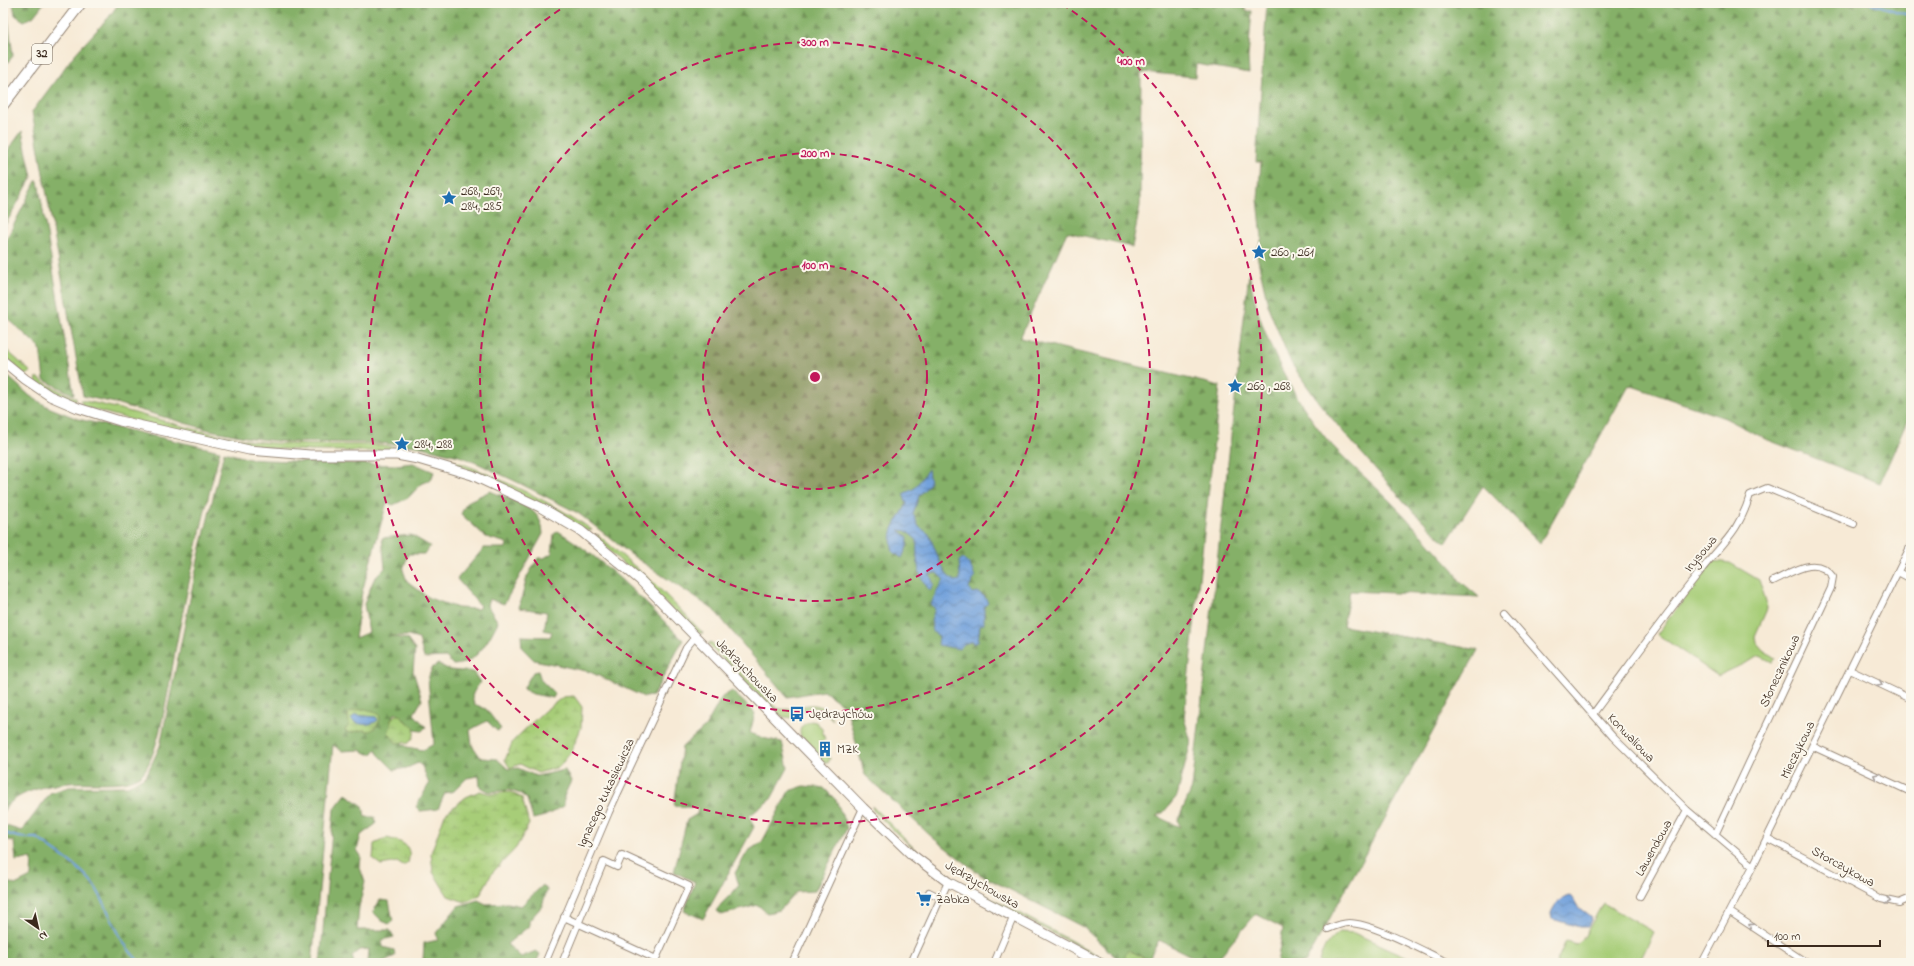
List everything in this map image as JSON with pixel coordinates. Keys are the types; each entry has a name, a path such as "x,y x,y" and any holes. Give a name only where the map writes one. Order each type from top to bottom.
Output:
{"main road":[{"name":"32","path":"3,105 81,3"},
{"name":"Jędrzychowska","path":"3,361 24,379 50,396 78,408 120,422 249,450 310,455 397,455 424,460 472,474 523,498 563,520 598,544 640,580 863,808 911,854 948,882 1013,918 1100,963"}],"street":[{"name":"Irysowa","path":"1593,714 1699,572 1738,527 1745,512 1750,495 1767,488 1854,524"},
{"name":"Mieczykowa","path":"1702,963 1730,912 1767,838 1911,545"},
{"name":"Słonecznikowa","path":"1715,835 1828,595 1833,577 1827,570 1811,565 1773,581"},
{"path":"1898,572 1911,579"},
{"name":"Konwaliowa","path":"1504,613 1613,737 1687,810 1753,866"},
{"name":"Ignacego Łukasiewicza","path":"545,963 612,805 686,648 696,636"},
{"path":"1850,670 1911,698"},
{"path":"1812,746 1911,792"},
{"path":"792,963 863,808"},
{"name":"Lawendowa","path":"1640,896 1687,810"},
{"name":"Storczykowa","path":"1767,838 1881,899 1898,903 1911,898"},
{"path":"562,963 577,923 604,860 617,867 622,855 662,872 689,886 655,961 577,923 564,917"},
{"path":"911,963 948,882"},
{"path":"929,892 941,898"},
{"path":"1730,912 1807,963"},
{"path":"994,963 1013,918"},
{"path":"1328,929 1349,923 1364,926 1407,943 1448,963"}],"green space":[{"path":"3,3 6,3 13,56 3,68"},
{"path":"13,3 44,3 33,17 24,21 15,15"},
{"path":"119,3 1245,3 1245,11 1252,11 1248,57 1249,73 1196,64 1195,77 1141,72 1140,206 1132,247 1067,232 1020,338 1220,386 1184,718 1191,742 1177,796 1163,813 1156,816 1180,827 1178,820 1192,788 1249,273 1253,295 1277,360 1299,400 1312,419 1340,454 1390,501 1454,570 1459,580 1479,597 1350,591 1343,626 1478,650 1305,963 1277,963 1283,928 1256,914 1214,963 1205,963 1159,940 1147,963 1122,963 1083,927 981,875 933,838 865,775 846,707 824,691 787,697 714,610 633,556 578,513 479,464 459,456 417,446 377,443 286,442 251,438 209,430 115,403 83,396 32,112 74,55 109,17"},
{"path":"1267,3 1911,3 1911,412 1880,483 1768,440 1725,418 1629,385 1540,543 1483,486 1446,543 1407,505 1319,403 1291,363 1269,309 1256,251 1262,238 1258,199 1261,162 1256,162"},
{"path":"22,131 32,177 3,229 3,157"},
{"path":"36,181 38,181 74,395 44,380 40,348 3,314 3,246"},
{"path":"3,347 31,372 25,375 3,356"},
{"path":"3,372 30,396 48,407 78,419 220,451 192,569 160,729 155,747 143,773 137,778 129,781 108,783 69,783 42,788 15,799 3,812"},
{"path":"37,377 48,385 76,398 76,401 73,402 36,382"},
{"path":"80,400 120,409 200,431 258,442 311,445 382,445 393,447 394,449 386,451 312,451 250,447 163,428 83,407"},
{"path":"401,448 432,454 491,475 557,508 592,530 588,531 467,469 450,463 412,454"},
{"path":"224,452 250,459 266,460 395,465 413,463 434,472 431,480 421,484 408,498 393,505 387,502 362,592 355,638 369,632 364,604 374,579 385,568 382,538 411,535 430,546 425,554 408,554 403,570 407,581 429,598 458,608 478,609 480,606 457,579 484,548 506,548 507,543 486,537 461,514 467,502 490,491 525,505 538,516 543,534 504,604 489,599 487,605 498,622 486,644 469,661 453,665 446,657 424,658 419,639 408,636 389,636 407,639 415,650 413,671 422,700 414,714 426,727 422,731 413,730 397,713 393,715 391,730 395,738 407,747 423,750 434,744 428,679 432,668 438,664 450,670 473,672 480,682 472,695 474,704 486,709 501,729 497,731 487,721 470,730 472,745 481,758 497,759 508,769 518,768 536,776 565,770 571,781 564,796 564,806 545,816 533,819 527,799 521,794 509,790 490,792 480,787 479,776 467,778 454,791 445,793 438,809 420,811 416,807 429,784 422,766 418,763 407,768 394,770 378,754 376,749 372,754 368,754 360,750 342,751 333,745 312,963 3,963 3,880 15,885 31,877 32,858 16,861 14,841 3,839 3,831 6,826 22,831 50,793 69,787 128,786 146,776 160,746 198,560"},
{"path":"558,531 575,542 608,568 639,596 683,640 653,696 644,697 590,672 534,660 522,648 521,636 550,637 552,632 544,630 547,612 519,608 527,577 538,558 544,558 552,553 554,534"},
{"path":"597,534 654,583 703,633 697,633 598,540"},
{"path":"1713,561 1730,563 1759,580 1767,609 1755,636 1756,642 1763,650 1775,658 1772,662 1760,656 1718,676 1657,634"},
{"path":"711,642 775,707 790,709 813,705 820,706 827,711 833,720 819,708 808,708 799,714 797,713 793,718 778,716 708,644"},
{"path":"538,671 541,680 555,694 553,698 533,694 523,689 533,672"},
{"path":"732,691 755,713 750,733 782,742 788,768 771,799 749,816 754,827 703,919 684,911 695,882 674,872 687,820 697,814 698,808 674,806 682,747 705,727 722,697"},
{"path":"574,696 582,707 581,728 571,752 559,767 538,773 520,764 510,768 505,760 513,741 543,712 563,697"},
{"path":"366,709 379,714 380,720 375,728 370,731 363,730 349,733 345,730 349,725 348,714 354,710"},
{"path":"396,715 400,715 414,727 414,737 407,744 404,742 396,743 388,732 391,726 391,719"},
{"path":"811,721 816,722 822,729 825,740 819,742 823,756 829,754 830,759 828,763 823,762 808,747 801,735 800,730 803,725"},
{"path":"804,786 824,788 836,800 847,828 815,891 796,892 780,910 767,913 758,905 721,915 716,911 739,885 735,873 748,851 762,842 789,791"},
{"path":"480,791 491,794 510,792 522,798 529,824 516,848 492,873 480,895 465,902 448,896 433,872 431,853 445,814 466,797"},
{"path":"346,794 363,806 365,817 375,817 376,824 361,835 357,850 361,856 360,868 365,882 359,907 357,930 390,930 394,937 382,940 383,947 394,950 395,956 380,963 368,962 369,949 359,950 352,956 354,963 320,963 334,809"},
{"path":"872,806 917,851 955,879 1109,961 1108,962 968,889 942,871 918,852 906,842 873,810"},
{"path":"387,838 402,843 408,848 408,863 403,866 397,862 381,865 373,859 374,844"},
{"path":"543,885 547,890 542,906 529,921 529,926 507,944 521,957 536,951 540,954 536,963 426,963 423,961 424,943 438,940 436,933 458,906 478,900 486,904 508,903 521,906"},
{"path":"380,900 389,901 393,921 389,924 382,921 373,912"},
{"path":"1603,903 1654,932 1639,963 1556,963 1566,941 1576,944 1583,939"},
{"path":"1340,932 1354,933 1421,963 1319,963 1321,954 1326,946"},
{"path":"1128,950 1147,959 1146,963 1122,963"}],"water":[{"path":"928,469 930,483 919,496 913,514 919,527 929,534 941,565 948,576 955,581 960,580 959,561 963,558 970,565 975,577 969,588 972,593 978,592 985,597 988,603 984,607 984,624 980,625 978,642 973,644 973,641 964,644 959,649 938,645 939,636 933,632 931,620 935,609 931,604 944,580 937,573 930,574 934,585 930,591 922,579 918,567 917,540 906,531 899,530 908,537 907,547 902,558 893,552 891,544 894,526 907,504 903,494 915,488"},
{"path":"355,715 376,717 378,720 369,724 360,724 351,719"},
{"path":"1569,896 1573,898 1578,907 1592,918 1588,927 1579,927 1552,919 1551,913 1556,904 1560,900"}],"waterway":[{"path":"1871,3 1911,16"},
{"path":"3,832 20,837 37,838 89,878 100,895 126,946 141,963"}],"place":[{"name":"268, 269, 284, 285","path":"449,198"},
{"name":"260 , 261","path":"1259,252"},
{"name":"260 , 268","path":"1235,386"},
{"name":"284, 288","path":"402,444"},
{"name":"Jędrzychów","path":"797,714"},
{"name":"MZK","path":"825,749"},
{"name":"Żabka","path":"924,899"}]}
